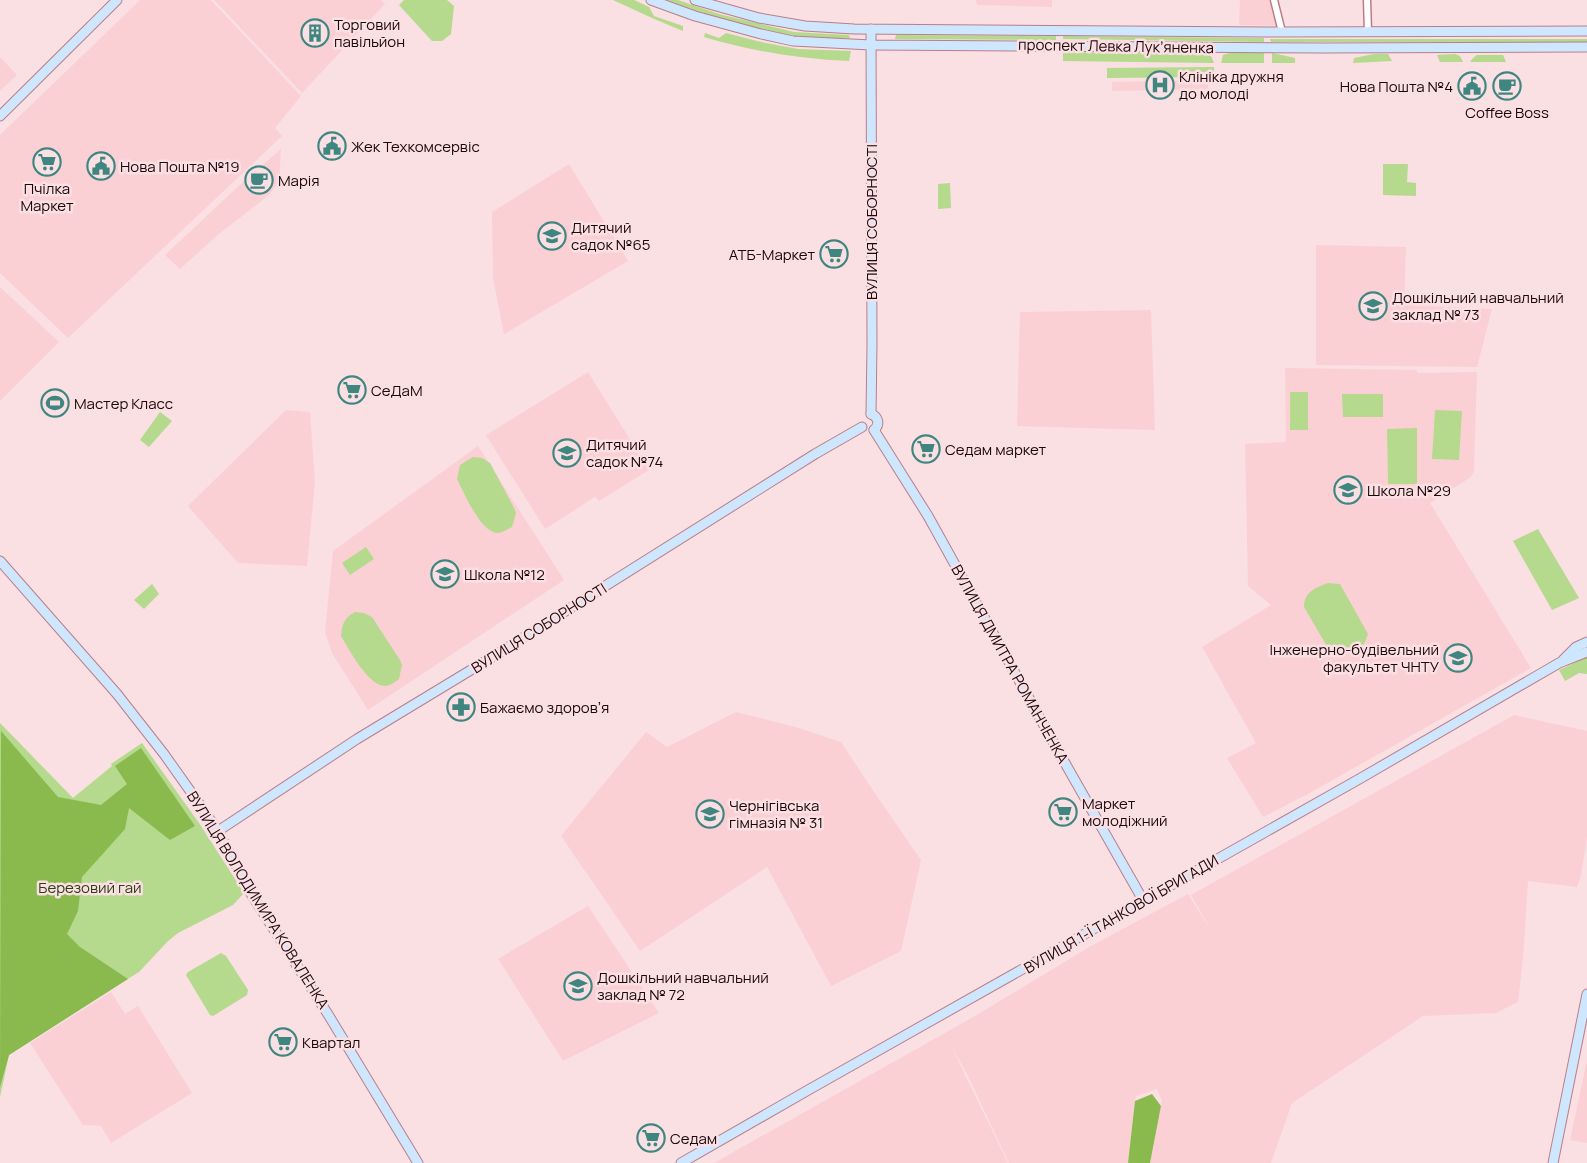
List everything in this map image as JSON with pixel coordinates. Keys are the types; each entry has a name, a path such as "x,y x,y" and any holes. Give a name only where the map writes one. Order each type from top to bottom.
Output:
{"main road":[{"path":"0,116 117,0"},
{"name":"проспект Левка Лукʼяненка","path":"651,0 695,16 761,34 793,40 871,45 1323,48 1587,47"},
{"name":"проспект Левка Лукʼяненка","path":"694,0 759,18 805,26 871,29 1587,32"},
{"name":"ВУЛИЦЯ СОБОРНОСТІ","path":"871,29 871,414"},
{"name":"ВУЛИЦЯ СОБОРНОСТІ","path":"218,831 356,739 494,656 815,454 862,427 862,419 866,415 876,416 878,426 874,430"},
{"path":"862,427 866,430 874,430"},
{"name":"ВУЛИЦЯ ДМИТРА РОМАНЧЕНКА","path":"874,430 928,516 1060,756 1143,900"},
{"name":"ВУЛИЦЯ ВОЛОДИМИРА КОВАЛЕНКА","path":"0,560 117,694 164,754 218,831 250,892 334,1024 418,1163"},
{"name":"ВУЛИЦЯ 1-Ї ТАНКОВОЇ БРИГАДИ","path":"1559,664 1576,647 1587,642"},
{"name":"ВУЛИЦЯ 1-Ї ТАНКОВОЇ БРИГАДИ","path":"681,1163 1559,664 1587,652"},
{"path":"1553,1163 1587,994"}],"street":[{"path":"1274,0 1282,32"},
{"path":"1367,0 1368,32"}],"shaded area":[{"path":"140,0 211,0 301,96 275,128 282,136 68,338 0,273 0,135"},
{"path":"214,0 381,0 385,4 302,93"},
{"path":"976,0 1052,0 1052,7 977,5"},
{"path":"1240,0 1273,0 1281,26 1239,25"},
{"path":"0,57 17,75 0,91"},
{"name":"Клініка дружня до молоді","path":"1208,80 1208,89 1112,91 1112,82"},
{"path":"281,149 279,182 268,196 220,233 180,269 165,255 258,168"},
{"name":"Дитячий садок №65","path":"569,164 628,261 504,334 493,278 492,212"},
{"name":"Дошкільний навчальний заклад № 73","path":"1316,245 1406,247 1404,305 1492,309 1477,367 1316,365"},
{"path":"0,287 59,342 0,401"},
{"path":"1151,310 1155,430 1017,426 1020,312"},
{"path":"1285,368 1417,370 1417,373 1477,372 1474,471 1471,477 1430,503 1531,668 1308,794 1263,817 1227,758 1256,743 1202,647 1271,605 1248,586 1245,444 1286,442"},
{"name":"Дитячий садок №74","path":"588,372 649,470 599,501 595,497 545,529 486,435"},
{"path":"286,410 310,412 315,481 307,566 238,563 188,506"},
{"name":"Школа №12","path":"478,446 564,580 368,710 332,653 325,632 333,551"},
{"name":"Чернігівська гімназія № 31","path":"736,712 799,728 841,742 921,860 901,951 831,986 767,867 640,951 561,836 646,732 667,747"},
{"path":"1514,715 1587,731 1587,838 1581,875 1577,887 1528,881 1518,1002 1496,1013 1423,1016 1292,1103 1271,1163 1150,1163 1162,1101 1157,1089 1136,1096 1128,1163 1009,1163 967,1074 950,1044 1008,1163 714,1163 975,1016 1091,946 1188,894 1212,932 1191,895"},
{"name":"Дошкільний навчальний заклад № 72","path":"588,906 659,1013 563,1061 498,959"},
{"path":"111,992 125,1014 138,1006 192,1093 111,1143 101,1126 83,1125 30,1043"},
{"path":"1587,1060 1587,1143 1570,1140"}],"green space":[{"path":"404,0 447,0 454,6 451,34 442,41 432,41 399,5"},
{"path":"613,0 634,0 649,7 654,16 683,26 683,31 652,18"},
{"path":"666,0 678,0 719,14 794,32 849,35 850,38 809,38 763,30"},
{"path":"705,33 719,38 726,33 798,49 851,51 849,61 794,56 722,42 704,37"},
{"path":"896,35 1056,36 1056,40 895,39"},
{"path":"1063,36 1264,38 1264,42 1063,39"},
{"path":"1270,39 1587,39 1587,42 1271,42"},
{"path":"1063,52 1201,53 1211,56 1214,63 1063,61"},
{"path":"1229,53 1264,53 1264,63 1221,63 1223,55"},
{"path":"1272,53 1295,58 1295,63 1272,63"},
{"path":"1374,54 1388,54 1392,61 1353,63 1354,58"},
{"path":"1455,54 1460,56 1463,62 1440,62 1437,55"},
{"path":"1477,55 1503,55 1506,62 1470,62"},
{"path":"1214,67 1214,77 1107,78 1107,68"},
{"path":"1383,164 1408,164 1407,182 1416,183 1416,196 1383,195"},
{"path":"950,183 951,208 938,209 938,184"},
{"path":"1290,392 1308,392 1308,430 1290,430"},
{"path":"1342,394 1383,394 1383,417 1343,417"},
{"path":"1435,410 1462,411 1459,460 1432,459"},
{"path":"160,412 172,421 149,447 140,440"},
{"path":"1417,428 1417,484 1388,484 1387,429"},
{"path":"473,457 482,458 490,463 516,513 512,527 503,532 491,531 485,526 468,502 457,479 460,465"},
{"path":"1538,529 1579,598 1552,610 1513,541"},
{"path":"366,547 374,559 350,575 342,563"},
{"path":"1328,583 1340,584 1368,634 1364,644 1340,655 1331,653 1304,607 1308,594"},
{"path":"152,584 159,594 144,609 134,600"},
{"path":"355,612 364,613 372,617 400,660 402,665 399,679 391,685 385,686 372,680 354,658 341,636 344,622"},
{"path":"1587,657 1587,674 1579,673 1565,681 1559,670"},
{"name":"Березовий гай","path":"0,723 73,798 112,766 111,764 142,743 199,823 244,893 233,905 178,933 139,972 9,1055 0,1097"},
{"path":"1,731 58,797 101,805 127,784 115,766 141,748 195,826 170,840 129,808 125,829 82,877 78,911 67,934 80,947 128,979 9,1055 0,1087"},
{"path":"221,953 226,956 248,990 247,995 213,1016 210,1015 186,975"},
{"path":"1152,1094 1161,1106 1150,1163 1128,1163 1135,1101"}],"place":[{"name":"Торговий павільйон","path":"315,33"},
{"name":"Клініка дружня до молоді","path":"1160,85"},
{"name":"Нова Пошта №4","path":"1472,86"},
{"name":"Coffee Boss","path":"1507,86"},
{"name":"Жек Техкомсервіс","path":"332,146"},
{"name":"Пчілка Маркет","path":"47,162"},
{"name":"Нова Пошта №19","path":"101,166"},
{"name":"Марія","path":"259,180"},
{"name":"Дитячий садок №65","path":"552,236"},
{"name":"АТБ-Маркет","path":"834,254"},
{"name":"Дошкільний навчальний заклад № 73","path":"1373,306"},
{"name":"СеДаМ","path":"352,390"},
{"name":"Мастер Класс","path":"55,403"},
{"name":"Седам маркет","path":"926,449"},
{"name":"Дитячий садок №74","path":"567,453"},
{"name":"Школа №29","path":"1348,490"},
{"name":"Школа №12","path":"445,574"},
{"name":"Інженерно-будівельний факультет ЧНТУ","path":"1458,658"},
{"name":"Бажаємо здоровʼя","path":"461,707"},
{"name":"Маркет молодіжний","path":"1063,812"},
{"name":"Чернігівська гімназія № 31","path":"710,814"},
{"name":"Дошкільний навчальний заклад № 72","path":"578,986"},
{"name":"Квартал","path":"283,1042"},
{"name":"Седам","path":"651,1138"}]}
